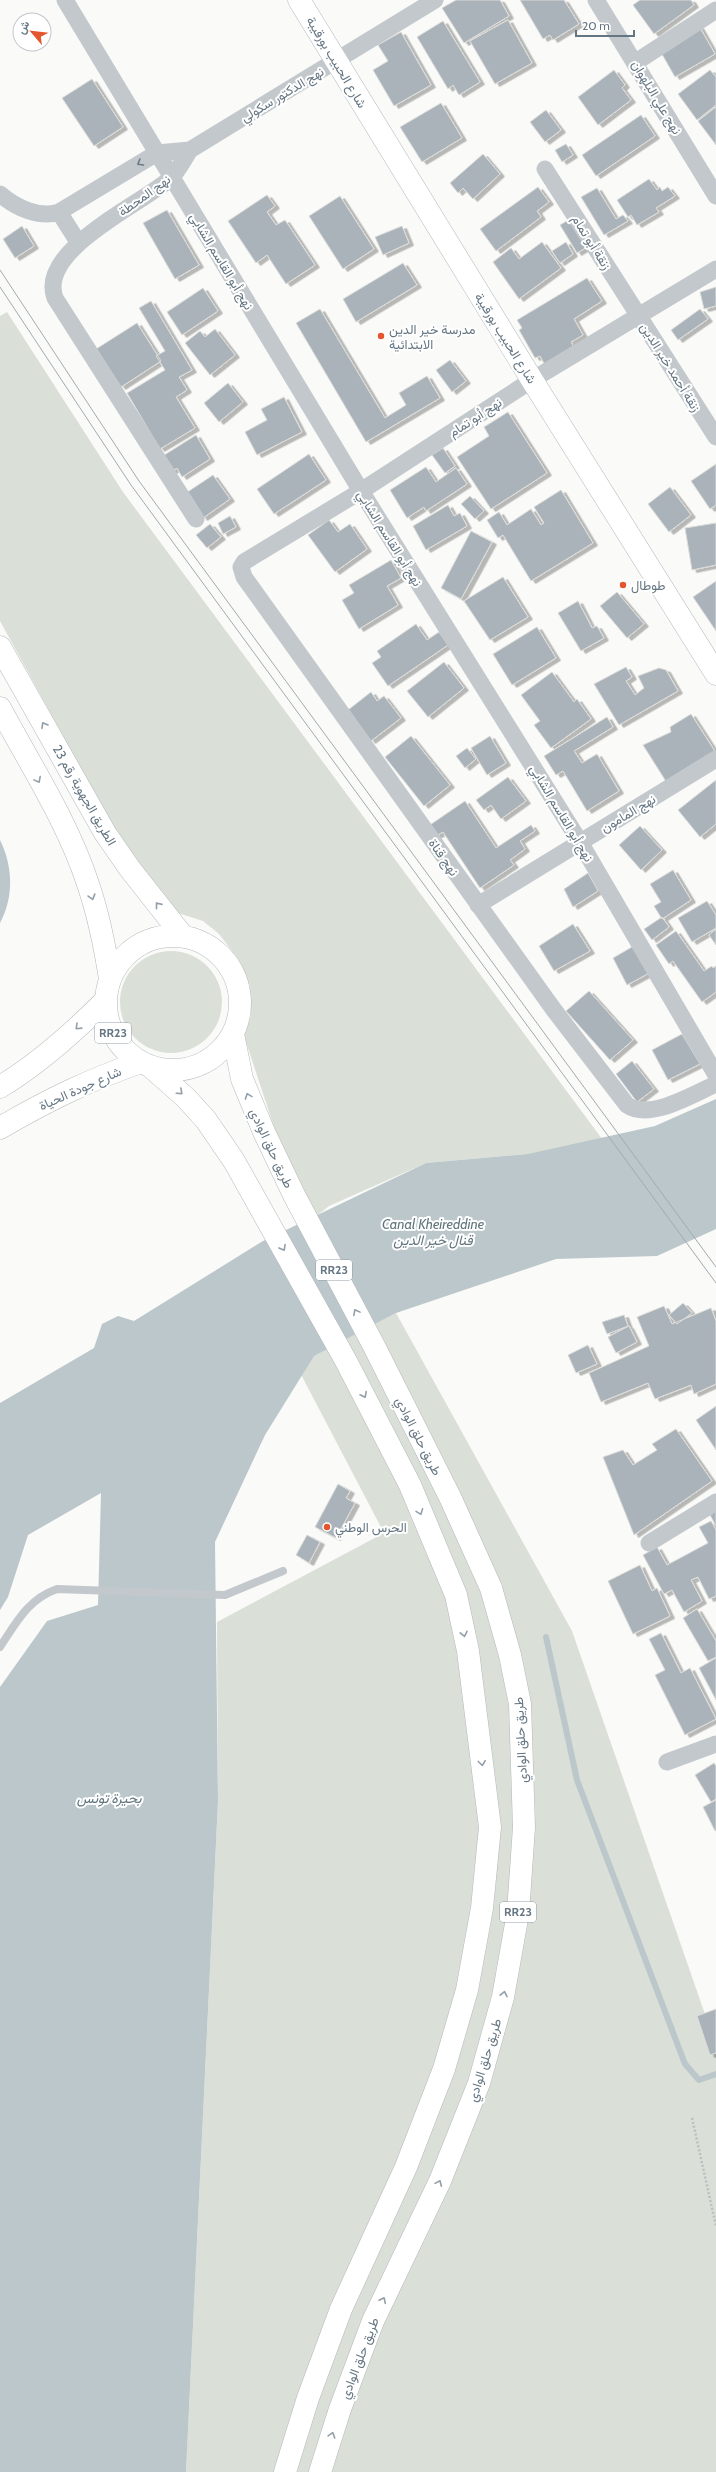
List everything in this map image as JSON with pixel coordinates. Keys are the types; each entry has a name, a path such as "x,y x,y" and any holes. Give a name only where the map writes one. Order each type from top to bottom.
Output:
{"main road":[{"name":"شارع الحبيب بورقيبة","path":"299,0 335,62 716,674"},
{"name":"الطريق الجهوية رقم 23","path":"0,647 105,833 130,869 182,936"},
{"name":"RR23","path":"0,708 65,830 89,886 103,935 108,989 107,1018 114,1036 126,1051 146,1064 186,1098 206,1120 234,1161 346,1361 410,1485 456,1595 468,1651 490,1827 482,1908 467,1990 444,2069 406,2167 341,2309 308,2398 285,2472"},
{"name":"RR23","path":"0,1086 47,1054 77,1029 108,989 122,959 139,944 160,936 182,936 203,942 221,954 233,972 240,992 240,1014 233,1034 218,1053 198,1065 174,1070 146,1064"},
{"name":"طريق حلق الوادي","path":"233,1034 242,1079 250,1101 294,1195 374,1346 450,1497 491,1588 510,1655 520,1704 524,1827 518,1913 503,1997 478,2083 440,2181 373,2322 340,2409 320,2472"},
{"name":"شارع جودة الحياة","path":"0,1128 51,1098 98,1077 146,1064"}],"street":[{"name":"نهج أبو القاسم الشابي","path":"65,0 361,491 580,842 716,1076"},
{"name":"نهج علي البلهوان","path":"596,0 636,62 716,196"},
{"name":"نهج الدكتور سكولي","path":"190,150 335,62 430,1"},
{"path":"636,62 716,10"},
{"name":"نهج المحطة","path":"0,194 16,205 37,214 49,215 59,212 157,153 190,150"},
{"name":"نهج المحطة","path":"78,242 171,177 190,150"},
{"name":"زنقة أبو تمام","path":"545,168 639,316"},
{"path":"59,212 78,242 55,277 53,291 55,298 196,519"},
{"name":"نهج أبو تمام","path":"241,570 244,562 361,491 532,380 716,269"},
{"name":"زنقة أحمد خير الدين","path":"639,316 716,437"},
{"name":"نهج قناة","path":"241,570 478,905 627,1105 637,1110 646,1111 667,1105 716,1084"},
{"name":"نهج المامون","path":"478,905 716,759"},
{"path":"649,1543 716,1502"},
{"path":"667,1762 716,1744"}],"lane":[{"path":"0,1647 28,1606 44,1594 57,1589 90,1592 219,1596 225,1595 283,1571"}],"path":[{"path":"692,2118 716,2226"}],"shaded area":[{"path":"7,312 123,492 608,1147 426,1163 329,1206 315,1217 282,1151 244,1036 251,1016 250,985 239,960 219,934 203,921 178,913 127,860 90,785 0,621 0,316"},
{"path":"171,951 191,955 207,966 218,982 222,1002 218,1022 207,1038 191,1049 171,1053 151,1049 135,1038 124,1022 120,1002 124,982 135,966 151,955"},
{"path":"396,1313 572,1631 716,2046 716,2472 186,2472 218,1801 217,1622 384,1533 296,1365"}],"water":[{"path":"0,840 7,860 10,892 5,913 0,923"},
{"name":"بحيرة تونس","path":"716,1099 716,1229 657,1256 556,1259 396,1313 314,1356 265,1435 215,1542 218,1801 186,2472 0,2472 0,1687 47,1621 98,1605 101,1493 28,1535 8,1597 0,1610 0,1403 94,1348 102,1324 118,1316 134,1321 263,1241 426,1163 528,1154 655,1126"}],"building":[{"path":"456,0 500,0 509,16 464,43 442,8"},
{"path":"520,0 564,0 579,24 553,40 550,35 543,39"},
{"path":"640,0 691,0 694,5 654,34 633,5"},
{"path":"508,20 532,63 495,84 470,41"},
{"path":"443,21 480,82 459,95 453,85 448,89 417,37"},
{"path":"699,26 715,54 675,77 659,49"},
{"path":"401,32 431,85 394,106 373,70 388,61 378,45"},
{"path":"614,70 625,85 622,88 631,100 598,125 578,97"},
{"path":"710,70 716,77 716,105 697,120 678,94"},
{"path":"92,79 123,127 94,146 62,98"},
{"path":"441,103 462,138 422,162 400,127"},
{"path":"716,107 716,145 698,121"},
{"path":"546,110 561,130 545,142 530,122"},
{"path":"641,115 655,136 596,176 582,155"},
{"path":"566,144 573,155 562,162 555,150"},
{"path":"483,154 500,174 473,199 463,188 458,193 450,183"},
{"path":"649,179 657,190 660,187 662,191 668,187 675,196 656,208 659,212 637,225 631,215 628,217 617,200"},
{"path":"538,187 549,202 537,211 541,217 496,251 480,229"},
{"path":"597,188 616,219 623,215 628,221 604,235 581,197"},
{"path":"267,195 275,206 267,212 276,225 285,220 315,265 286,284 267,255 256,263 228,221"},
{"path":"340,196 374,249 343,269 309,216"},
{"path":"167,210 199,265 175,279 143,223"},
{"path":"575,216 592,244 577,253 560,225"},
{"path":"22,226 34,246 15,258 3,239"},
{"path":"402,226 409,243 383,255 375,237"},
{"path":"542,242 561,268 519,299 493,262 511,248 519,259"},
{"path":"566,242 573,254 560,263 552,251"},
{"path":"403,263 417,285 356,322 343,299"},
{"path":"587,278 602,301 574,319 583,335 571,342 575,349 545,365 540,356 535,358 519,330 522,328 517,320"},
{"path":"716,287 716,306 704,309 700,292"},
{"path":"203,288 218,311 182,335 167,312"},
{"path":"151,301 192,370 179,377 187,390 176,397 195,428 160,449 127,393 165,370 156,356 165,351 139,308"},
{"path":"320,309 385,418 406,405 399,393 427,376 440,398 366,442 296,323"},
{"path":"700,309 708,319 678,340 671,330"},
{"path":"137,323 161,361 121,387 96,349"},
{"path":"215,329 235,355 210,375 185,343 200,331 205,337"},
{"path":"450,360 466,381 452,392 436,370"},
{"path":"228,383 243,402 219,422 204,403"},
{"path":"284,397 302,432 257,455 245,432 267,420 261,409"},
{"path":"508,412 547,473 491,509 457,457 489,436 484,427"},
{"path":"196,435 210,459 182,477 177,468 167,474 158,459"},
{"path":"443,448 455,466 445,473 432,455"},
{"path":"309,454 326,480 274,514 257,489"},
{"path":"716,464 716,505 710,509 691,481"},
{"path":"426,467 436,482 456,468 467,484 426,511 424,507 407,518 390,490"},
{"path":"213,475 230,499 203,518 186,493"},
{"path":"670,487 691,515 669,532 648,504"},
{"path":"561,490 593,543 531,581 503,535 498,538 487,520 499,512 507,525 531,509 541,525 544,523 534,507"},
{"path":"470,496 484,511 475,519 461,504"},
{"path":"448,505 454,516 460,513 467,526 426,550 413,526"},
{"path":"230,516 236,527 223,534 218,523"},
{"path":"329,520 338,532 350,524 367,549 335,572 308,535"},
{"path":"716,523 716,565 692,570 685,528"},
{"path":"210,524 221,537 207,548 196,535"},
{"path":"471,531 492,542 461,599 441,588"},
{"path":"391,560 401,578 387,586 398,605 359,629 342,600 354,593 349,585"},
{"path":"503,577 528,617 490,640 464,601"},
{"path":"716,581 716,631 693,597"},
{"path":"617,592 644,624 627,638 600,606"},
{"path":"578,601 592,628 597,626 604,638 581,651 558,613"},
{"path":"416,624 427,640 439,632 448,645 388,686 372,663 381,657 377,651"},
{"path":"537,627 556,658 512,685 493,654"},
{"path":"444,662 464,688 428,717 407,691"},
{"path":"626,667 632,677 626,681 635,695 644,688 638,676 659,668 666,670 678,691 619,725 594,684"},
{"path":"552,672 574,702 577,699 591,719 551,748 534,725 540,721 521,695"},
{"path":"371,692 377,701 384,696 401,718 371,741 348,710"},
{"path":"691,714 716,753 667,783 643,745 671,732 670,727"},
{"path":"607,717 613,727 574,751 582,763 597,754 619,791 587,811 563,771 556,775 544,756"},
{"path":"411,736 450,785 424,806 385,757"},
{"path":"490,736 506,763 487,775 471,748"},
{"path":"467,748 476,759 465,768 456,756"},
{"path":"508,777 526,801 501,819 491,805 484,810 476,800"},
{"path":"716,780 716,824 700,837 678,810"},
{"path":"465,801 496,848 531,825 535,831 520,841 525,849 510,860 514,865 480,888 443,832 434,837 427,827"},
{"path":"640,826 662,850 641,870 619,845"},
{"path":"673,870 691,900 662,919 654,906 661,902 650,884"},
{"path":"588,873 598,891 573,907 564,889"},
{"path":"707,901 716,915 716,928 692,942 678,918"},
{"path":"662,917 669,927 652,940 644,929"},
{"path":"573,924 590,951 554,971 539,946"},
{"path":"716,929 716,945 709,935"},
{"path":"676,931 704,971 712,966 713,968 716,966 716,992 702,1002 673,961 669,964 656,945"},
{"path":"637,944 653,971 627,985 613,958"},
{"path":"589,991 633,1040 610,1060 566,1011"},
{"path":"682,1034 700,1064 668,1080 652,1050"},
{"path":"632,1061 654,1089 637,1102 616,1074"},
{"path":"683,1303 692,1313 677,1324 669,1315"},
{"path":"664,1306 672,1324 711,1308 716,1321 716,1384 694,1394 691,1385 655,1399 648,1383 601,1402 589,1373 649,1346 637,1317"},
{"path":"624,1315 628,1326 607,1334 602,1322"},
{"path":"629,1326 637,1342 616,1353 608,1337"},
{"path":"588,1345 597,1364 576,1373 568,1355"},
{"path":"716,1406 716,1450 696,1420"},
{"path":"676,1429 712,1481 634,1535 603,1457 623,1450 633,1465 657,1450 652,1444"},
{"path":"338,1484 350,1491 346,1498 355,1503 336,1538 315,1527"},
{"path":"716,1511 716,1526 710,1515"},
{"path":"711,1521 716,1530 716,1596 709,1599 698,1577 691,1580 702,1601 684,1612 672,1590 664,1594 643,1555 657,1547 667,1565 708,1543 699,1527"},
{"path":"307,1535 320,1542 309,1563 296,1555"},
{"path":"640,1565 652,1591 657,1588 670,1616 633,1634 608,1581"},
{"path":"697,1609 716,1641 716,1657 708,1661 683,1618"},
{"path":"661,1633 681,1673 690,1668 716,1719 685,1735 655,1675 665,1670 649,1639"},
{"path":"716,1658 716,1700 699,1668"},
{"path":"714,1763 716,1766 716,1799 711,1802 695,1775"},
{"path":"716,1800 716,1830 715,1831 703,1807"},
{"path":"716,2009 716,2053 710,2055 697,2016"}],"waterway":[{"path":"546,1637 577,1780 685,2064 699,2080 716,2074"}],"tram line":[{"path":"0,270 139,481 716,1267"},
{"path":"0,287 131,485 716,1283"}],"place":[{"name":"مدرسة خير الدين الابتدائية","path":"381,336"},
{"name":"طوطال","path":"623,585"},
{"name":"الحرس الوطني","path":"327,1527"}],"water label":[{"name":"Canal Kheireddine قنال خير الدين","path":"433,1232"}]}
